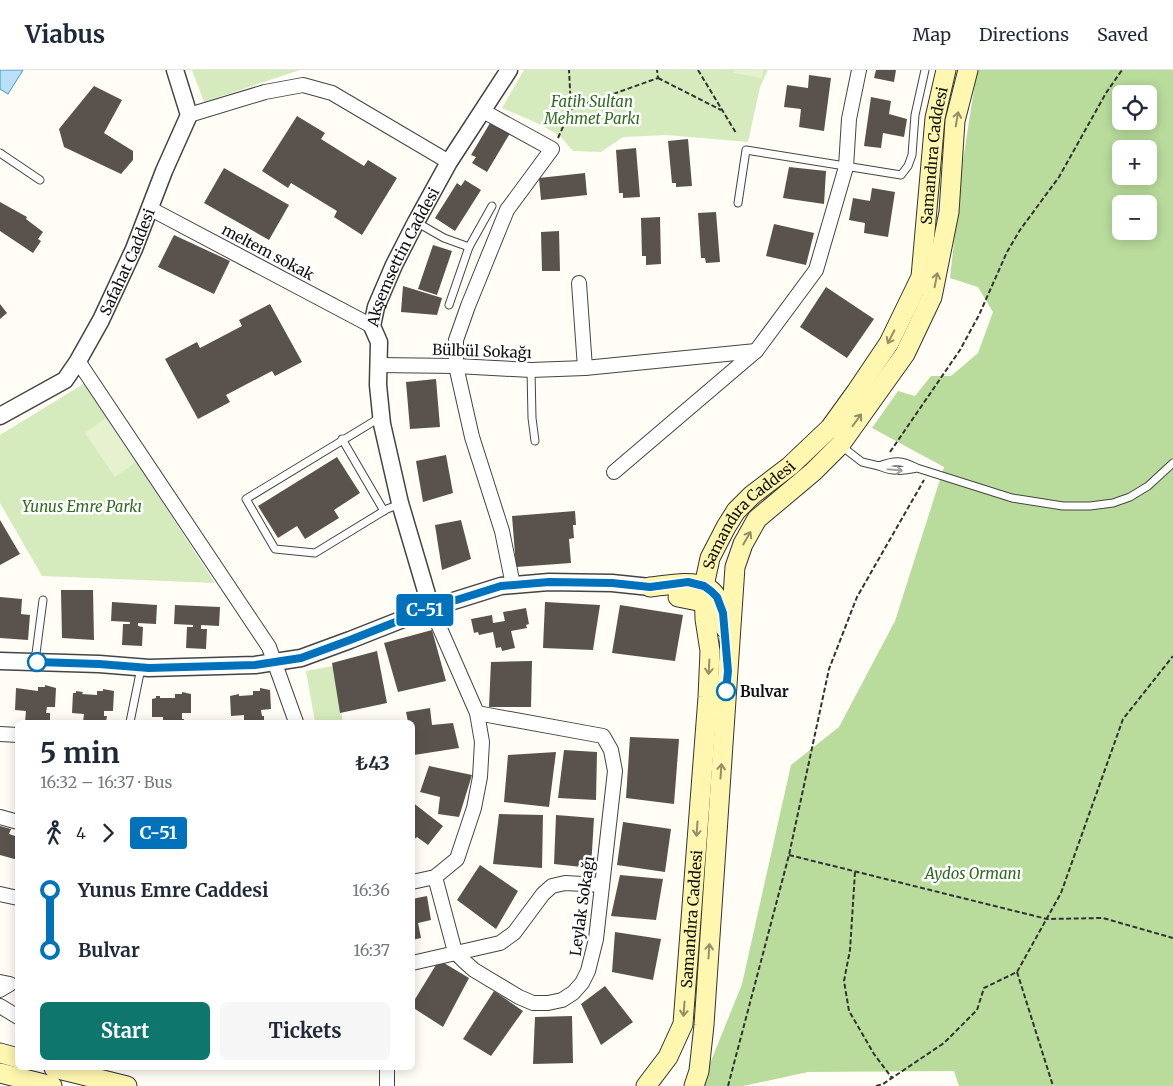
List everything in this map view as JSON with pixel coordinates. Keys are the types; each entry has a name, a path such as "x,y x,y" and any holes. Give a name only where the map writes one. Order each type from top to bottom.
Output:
{"main road":[{"name":"Samandıra Caddesi","path":"646,1086 668,1057 682,1024 710,651 700,597 710,558 736,511 752,495 790,466 830,428 889,343 921,277 928,210 934,118 946,70"},
{"name":"Samandıra Caddesi","path":"694,1086 699,1071 704,1025 735,567 743,544 757,519 813,472 840,445 904,354 932,297 949,212 956,122 968,70"},
{"path":"700,597 735,567"},
{"path":"650,587 700,597 723,613 728,671"},
{"path":"0,1053 15,1057"},
{"path":"62,1070 126,1086"},
{"path":"0,1073 52,1086"}],"street":[{"path":"175,70 189,116 265,92 303,85 332,93 449,162"},
{"name":"Akşemsettin Caddesi","path":"431,608 400,503 381,416 378,384 379,342 372,326 376,308 394,265 416,222 449,162 510,70"},
{"path":"614,472 756,351 816,270 846,167 849,119 859,70"},
{"path":"483,111 552,149 507,210 456,340 456,366 472,437 502,531 513,585"},
{"name":"Safahat Caddesi","path":"0,416 66,380 101,320 130,258 164,171 189,116"},
{"name":"meltem sokak","path":"149,208 372,326"},
{"path":"579,283 585,368"},
{"name":"Bülbül Sokağı","path":"378,365 456,366 531,370 585,368 756,351"},
{"path":"78,360 269,647 295,720"},
{"path":"0,661 141,667 255,665 301,658 431,608 501,586 549,582 612,583 650,587"},
{"path":"415,881 435,877 457,859 474,808 480,777 482,742 477,713 431,608"},
{"name":"Leylak Sokağı","path":"455,952 474,970 519,997 533,1003 548,1003 562,1000 573,993 582,983 588,971 596,939 615,771 611,750 603,736 477,713"},
{"path":"0,734 15,734"},
{"path":"0,817 15,821"},
{"path":"435,877 455,952"},
{"path":"415,962 455,952 493,946 506,940 514,933 542,894 552,886 565,883 602,885"},
{"path":"0,894 15,897"},
{"path":"0,1006 15,1015"},
{"path":"387,1070 387,1086"}],"lane":[{"path":"738,203 746,150 901,174 905,171 912,155 916,115 925,70"},
{"path":"0,153 40,180"},
{"path":"449,305 469,247 492,206"},
{"path":"416,222 444,238 469,247"},
{"path":"531,370 532,418 536,441"},
{"path":"381,416 246,499 275,549 315,553 400,503"},
{"path":"342,439 384,511"},
{"path":"840,445 862,462 879,466 892,461 906,462 917,468 1012,498 1063,506 1090,506 1113,503 1130,497 1148,486 1173,463"},
{"path":"35,662 43,600"},
{"path":"130,720 141,667"}],"path":[{"path":"552,149 571,110 568,70"},
{"path":"657,70 658,78"},
{"path":"698,70 736,133"},
{"path":"879,466 897,444 950,367 970,333 1006,252 1059,177 1106,93 1122,70"},
{"path":"571,110 658,78 722,110"},
{"path":"728,1086 789,855 829,669 857,597 929,472"},
{"path":"876,1086 883,1084 944,1043 977,1010 984,988 1018,972 1061,893 1123,718 1173,656"},
{"path":"789,855 1046,919 1103,918 1173,938"},
{"path":"855,872 850,950 844,981 849,1012 874,1054 892,1078"},
{"path":"1018,972 1053,1086"}],"green space":[{"path":"192,70 300,70 204,102"},
{"name":"Fatih Sultan Mehmet Parkı","path":"524,70 768,70 760,87 748,142 666,135 623,137 601,152 573,151 560,136 539,124 502,108"},
{"path":"734,70 763,70 762,78 734,73"},
{"name":"Aydos Ormanı","path":"977,70 1173,70 1173,1086 959,1086 954,1071 808,1072 743,1086 701,1086 742,984 791,765 839,727 895,621 944,467 872,428 898,391 915,396 931,376 951,376 978,353 993,312 978,287 950,278 963,160"},
{"name":"Yunus Emre Parkı","path":"85,383 215,583 42,576 0,503 0,435"},
{"path":"107,417 139,460 115,477 85,433"},
{"path":"333,666 343,720 315,720 306,671"}],"water":[{"path":"0,70 23,70 8,94 0,89"}],"building":[{"path":"876,70 896,70 894,82 874,78"},
{"path":"809,75 831,78 824,131 799,127 801,109 784,107 787,85 808,88"},
{"path":"94,86 122,100 104,133 133,151 133,160 121,174 64,147 59,129"},
{"path":"871,97 891,101 889,114 907,119 904,137 883,133 881,148 864,146"},
{"path":"297,116 325,133 321,139 364,166 368,160 397,178 362,235 334,217 337,211 291,183 288,188 262,171"},
{"path":"497,121 512,130 487,172 472,163 476,157 471,155 490,123 494,126"},
{"path":"688,139 692,186 676,187 676,183 672,183 668,141"},
{"path":"636,148 640,197 623,198 623,193 619,193 616,150"},
{"path":"789,167 826,171 824,204 783,198"},
{"path":"224,168 289,205 269,240 204,203"},
{"path":"585,173 587,195 541,200 539,178"},
{"path":"465,180 481,190 455,231 435,218 457,183 461,186"},
{"path":"872,188 895,192 888,237 864,233 865,223 849,220 853,198 870,201"},
{"path":"0,202 27,217 26,219 43,232 38,239 41,241 33,253 0,231"},
{"path":"716,212 720,262 706,263 705,258 701,258 698,213"},
{"path":"660,217 661,264 646,265 646,256 642,256 641,218"},
{"path":"774,224 814,233 806,265 766,256"},
{"path":"559,231 560,271 542,271 541,232"},
{"path":"174,235 230,261 214,294 158,267"},
{"path":"433,245 452,251 437,295 418,289"},
{"path":"403,286 442,298 437,315 401,312"},
{"path":"826,287 874,319 847,358 800,327"},
{"path":"0,304 7,313 0,319"},
{"path":"270,304 302,362 275,376 272,371 226,395 230,402 198,419 165,359 197,342 200,348 242,326 239,320"},
{"path":"436,379 440,427 410,429 406,382"},
{"path":"446,455 453,493 423,502 416,461"},
{"path":"337,457 360,493 334,510 339,518 305,539 297,526 278,538 258,506"},
{"path":"575,511 576,525 573,525 574,538 569,539 571,563 516,567 512,516"},
{"path":"0,520 20,554 0,565"},
{"path":"461,520 471,559 442,570 435,525"},
{"path":"61,590 93,590 94,640 62,638"},
{"path":"0,597 22,599 21,614 30,615 28,640 0,638"},
{"path":"112,602 157,605 156,624 138,623 138,626 143,627 142,646 122,645 123,624 130,624 130,622 111,621"},
{"path":"545,602 600,605 593,650 543,648"},
{"path":"175,605 220,607 219,626 201,625 201,629 207,629 206,649 186,648 187,627 193,627 193,625 174,624"},
{"path":"620,605 683,615 675,661 612,653"},
{"path":"526,608 529,624 526,625 527,628 511,631 515,648 502,651 501,647 496,648 493,632 479,635 478,632 474,633 471,619 492,615 493,623 505,621 503,612"},
{"path":"432,630 446,681 398,692 384,643"},
{"path":"377,651 387,703 340,713 332,663"},
{"path":"532,661 531,707 489,707 491,662"},
{"path":"45,685 56,688 55,707 47,707 46,713 50,713 50,720 25,720 26,711 15,710 16,688 38,691 38,687 45,687"},
{"path":"260,688 270,690 271,709 261,710 264,720 244,720 244,715 231,716 230,696 239,694 239,696 253,695 253,691 260,691"},
{"path":"103,689 114,691 113,711 104,711 104,716 107,716 106,720 83,720 84,714 72,713 73,693 76,693 76,691 83,692 82,694 97,695 97,691 103,691"},
{"path":"182,692 191,694 191,713 182,713 182,719 184,720 163,720 163,717 152,717 152,699 156,698 156,696 160,696 160,698 175,698 175,694 182,694"},
{"path":"430,708 432,725 453,723 459,748 415,755 415,720 408,720 406,712"},
{"path":"630,737 679,739 674,804 626,798"},
{"path":"564,750 597,752 596,800 558,798"},
{"path":"556,752 549,807 504,802 508,755"},
{"path":"429,766 472,775 459,817 438,814 440,797 420,792"},
{"path":"415,804 443,826 428,845 417,837 415,839"},
{"path":"499,814 543,815 542,868 493,864"},
{"path":"556,815 594,818 591,868 554,864"},
{"path":"623,822 671,829 665,872 617,865"},
{"path":"0,826 11,829 9,834 15,836 15,859 0,855"},
{"path":"480,865 518,891 496,929 457,900"},
{"path":"620,875 663,879 656,920 611,916"},
{"path":"427,896 431,920 418,923 421,938 415,939 415,898"},
{"path":"615,932 661,939 653,980 612,972"},
{"path":"439,960 469,978 443,1027 415,1009 415,999"},
{"path":"605,986 633,1022 601,1045 581,1004"},
{"path":"494,991 523,1011 491,1056 463,1039"},
{"path":"572,1016 573,1063 533,1064 535,1017"}],"bus line":[{"name":"C-51","path":"37,662 149,668 255,665 301,658 431,608 501,586 549,582 612,583 650,587 688,582 704,586 711,591 717,597 723,613 728,671 726,691"}],"place":[{"name":"Bulvar","path":"726,691"}]}
